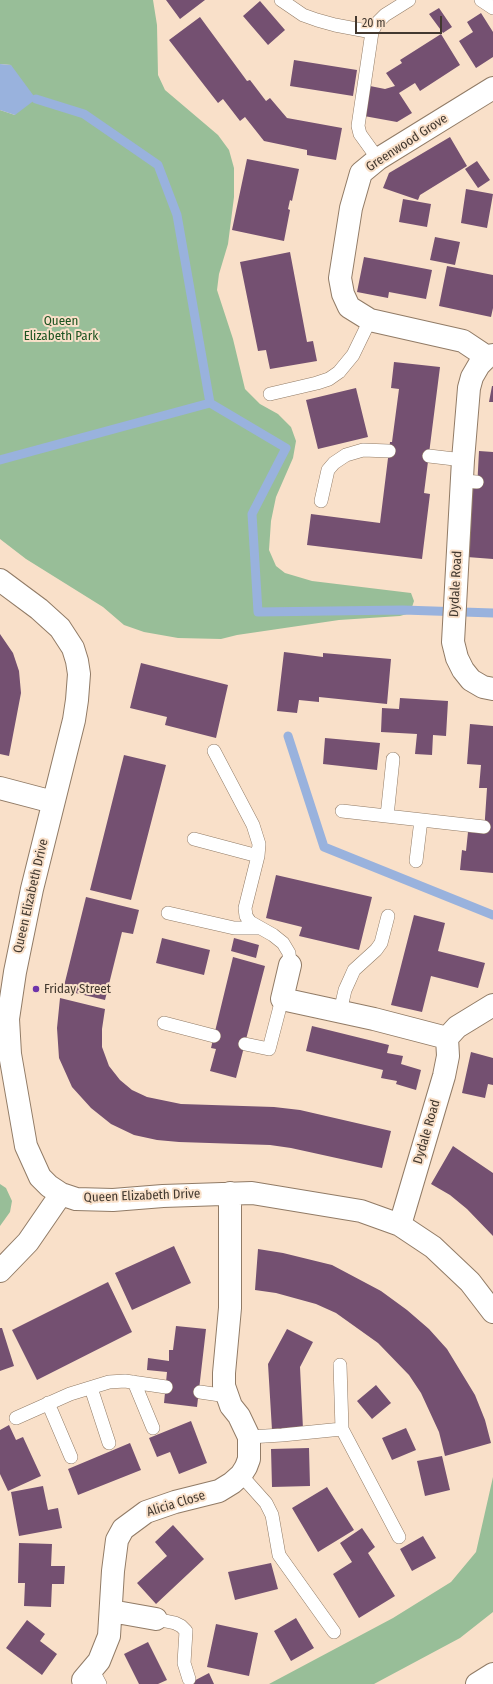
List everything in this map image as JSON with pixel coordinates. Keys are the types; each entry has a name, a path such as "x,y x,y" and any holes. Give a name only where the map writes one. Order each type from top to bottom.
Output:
{"street":[{"name":"Greenwood Grove","path":"490,356 463,341 370,320 349,307 342,294 340,278 356,188 361,173 378,159 493,88"},
{"name":"Dydale Road","path":"490,356 480,365 472,377 469,388 467,474 453,642 457,658 470,680 483,687 493,689"},
{"name":"Queen Elizabeth Drive","path":"0,580 60,628 68,638 78,661 79,674 76,707 32,889 10,1005 8,1036 26,1146 40,1177 49,1186 61,1194 76,1199 92,1200 230,1193 271,1195 361,1211 400,1226 433,1247 470,1282 493,1312"},
{"path":"0,788 53,802"},
{"path":"290,965 282,999 447,1038 457,1027 493,1005"},
{"name":"Dydale Road","path":"400,1226 444,1076 448,1056 447,1038"},
{"path":"230,1193 230,1308 224,1386 231,1406 245,1426 249,1436"},
{"path":"0,1271 28,1242 61,1194"},
{"name":"Alicia Close","path":"92,1678 109,1636 113,1571 117,1540 123,1529 146,1512 175,1502 219,1491 232,1483 246,1467 248,1459 249,1436"},
{"path":"111,1611 156,1619"},
{"path":"477,1684 493,1674"}],"lane":[{"path":"281,0 303,14 317,20 372,32"},
{"path":"378,159 360,134 358,126 372,32 376,24 384,15 409,0"},
{"path":"481,0 493,8"},
{"path":"270,394 317,383 329,379 339,372 347,365 353,355 370,320"},
{"path":"321,501 328,470 334,463 346,455 363,450 389,451"},
{"path":"429,456 467,474"},
{"path":"214,750 253,825 259,844 258,856 245,908 246,916 250,922 282,942 289,953 290,965"},
{"path":"388,816 392,759"},
{"path":"342,811 484,827"},
{"path":"416,861 421,820"},
{"path":"194,839 258,856"},
{"path":"168,914 234,928 259,928"},
{"path":"340,1012 345,990 354,970 376,950 381,943 388,916"},
{"path":"245,1044 269,1049 282,999"},
{"path":"164,1023 214,1036"},
{"path":"340,1365 342,1429 399,1536"},
{"path":"16,1418 70,1394 109,1382 125,1381 166,1387"},
{"path":"134,1382 153,1428"},
{"path":"91,1388 109,1443"},
{"path":"200,1392 227,1396"},
{"path":"48,1404 71,1457"},
{"path":"249,1436 282,1435 342,1429"},
{"path":"240,1475 266,1503 272,1515 279,1555 334,1632"},
{"path":"156,1619 175,1623 186,1631 184,1663 189,1679"}],"green space":[{"name":"Queen Elizabeth Park","path":"0,0 153,0 157,25 158,75 165,90 218,135 229,150 234,168 234,197 228,244 219,274 217,290 233,339 245,389 260,404 278,414 291,427 296,441 293,458 276,497 271,521 269,550 276,566 285,573 312,581 411,593 414,601 410,613 400,616 339,620 237,635 221,639 178,638 144,632 124,625 103,607 26,559 0,539 0,110 15,115 11,65 0,64"},
{"path":"0,1184 6,1188 12,1201 10,1212 0,1226"},
{"path":"493,1477 493,1612 460,1638 374,1684 269,1684 393,1618 451,1582 476,1552"}],"water":[{"path":"0,64 11,65 36,99 15,115 0,110"}],"building":[{"path":"166,0 205,0 180,19"},
{"path":"260,1 285,30 268,45 243,16"},
{"path":"439,8 452,27 443,33 429,14"},
{"path":"481,13 493,32 493,57 476,68 459,41 473,32 467,22"},
{"path":"200,17 247,81 250,80 266,101 270,98 287,118 342,128 336,160 307,155 307,150 264,141 245,117 240,121 223,99 218,103 169,40"},
{"path":"441,34 460,65 420,91 415,83 399,93 412,113 397,122 364,116 370,86 385,89 395,86 386,73 402,63 400,60"},
{"path":"294,60 357,70 353,96 290,86"},
{"path":"450,137 467,166 420,195 418,200 383,188 389,173"},
{"path":"247,159 299,169 292,201 290,200 288,209 290,210 284,241 232,230"},
{"path":"477,161 490,180 478,188 465,169"},
{"path":"466,189 493,194 487,228 461,223"},
{"path":"403,199 431,204 427,227 399,222"},
{"path":"435,237 460,242 455,265 430,260"},
{"path":"290,252 307,342 313,341 317,361 270,369 266,350 258,351 240,262"},
{"path":"364,257 432,270 426,299 389,292 388,298 357,292"},
{"path":"447,266 493,275 493,308 491,317 439,306"},
{"path":"394,362 440,367 424,493 430,494 422,559 307,545 311,514 380,523 390,442 392,442 399,389 391,388"},
{"path":"492,386 493,402 489,402"},
{"path":"356,388 368,437 318,449 306,400"},
{"path":"479,451 493,452 493,559 467,557 471,488 477,489"},
{"path":"0,634 13,653 19,671 21,693 9,756 0,754"},
{"path":"284,652 323,657 323,653 391,659 387,704 319,697 319,702 299,700 297,713 277,711"},
{"path":"141,663 228,685 216,738 165,725 167,717 130,708"},
{"path":"400,698 448,701 446,736 433,735 432,755 415,754 417,734 381,732 382,708 399,709"},
{"path":"470,724 493,726 493,873 460,870 462,850 466,851 468,832 484,833 487,788 479,788 481,765 467,764"},
{"path":"325,738 380,743 377,770 323,764"},
{"path":"124,755 166,765 131,900 90,890"},
{"path":"276,875 372,897 359,950 299,936 302,927 266,918"},
{"path":"86,897 139,910 133,934 122,932 105,1000 63,990"},
{"path":"414,915 445,923 438,951 485,963 478,988 431,976 422,1012 391,1005"},
{"path":"162,938 210,950 204,975 156,963"},
{"path":"234,938 259,945 256,958 231,951"},
{"path":"233,957 265,966 236,1078 210,1071 216,1049 211,1048"},
{"path":"60,998 105,1009 102,1029 102,1047 109,1066 120,1080 132,1090 147,1097 181,1104 274,1107 300,1110 391,1131 382,1168 291,1148 270,1145 157,1140 134,1135 111,1124 91,1108 72,1087 59,1058 57,1028"},
{"path":"312,1026 389,1045 387,1053 403,1056 401,1064 421,1070 416,1090 396,1084 397,1081 381,1078 383,1070 306,1051"},
{"path":"471,1052 493,1058 493,1085 488,1084 485,1098 462,1093"},
{"path":"453,1146 493,1173 493,1236 467,1209 450,1195 431,1184"},
{"path":"174,1246 191,1283 132,1310 115,1273"},
{"path":"258,1249 283,1253 332,1265 381,1291 407,1310 429,1329 447,1349 475,1395 485,1420 491,1443 445,1456 439,1432 421,1393 409,1375 378,1343 336,1313 316,1304 276,1293 255,1290"},
{"path":"108,1282 132,1332 37,1380 12,1330"},
{"path":"176,1326 206,1329 197,1407 164,1403 167,1372 147,1370 148,1358 169,1361 169,1350 173,1350"},
{"path":"0,1328 2,1328 14,1366 0,1371"},
{"path":"287,1329 313,1342 300,1367 303,1429 272,1430 268,1364"},
{"path":"376,1385 391,1403 372,1419 357,1401"},
{"path":"191,1421 207,1463 179,1474 170,1452 157,1457 149,1438"},
{"path":"9,1425 16,1440 23,1437 41,1476 8,1491 0,1474 0,1430"},
{"path":"406,1428 416,1450 392,1460 382,1438"},
{"path":"130,1443 141,1470 78,1495 68,1469"},
{"path":"309,1448 310,1486 272,1487 271,1449"},
{"path":"442,1456 450,1490 425,1496 417,1461"},
{"path":"43,1486 48,1510 58,1508 62,1528 19,1536 11,1492"},
{"path":"327,1487 354,1530 318,1552 292,1508"},
{"path":"173,1525 204,1559 156,1604 137,1583 167,1556 155,1542"},
{"path":"362,1528 375,1547 368,1553 395,1596 359,1618 333,1574 352,1562 340,1543"},
{"path":"423,1536 436,1558 412,1571 400,1549"},
{"path":"19,1543 52,1544 51,1566 65,1566 64,1584 52,1584 51,1607 24,1606 25,1583 18,1583"},
{"path":"271,1563 278,1589 235,1600 228,1572"},
{"path":"296,1618 314,1648 291,1661 274,1631"},
{"path":"27,1620 45,1634 40,1641 57,1654 42,1675 6,1648"},
{"path":"216,1624 258,1633 249,1676 207,1667"},
{"path":"148,1642 167,1680 158,1684 139,1684 124,1654"},
{"path":"209,1673 214,1684 188,1684"}],"waterway":[{"path":"36,99 84,114 158,165 177,215 210,403 286,448 252,514 258,612 403,610 493,613"},
{"path":"0,460 210,403"},
{"path":"288,736 324,847 493,915"}],"place":[{"name":"Friday Street","path":"36,989"}]}
